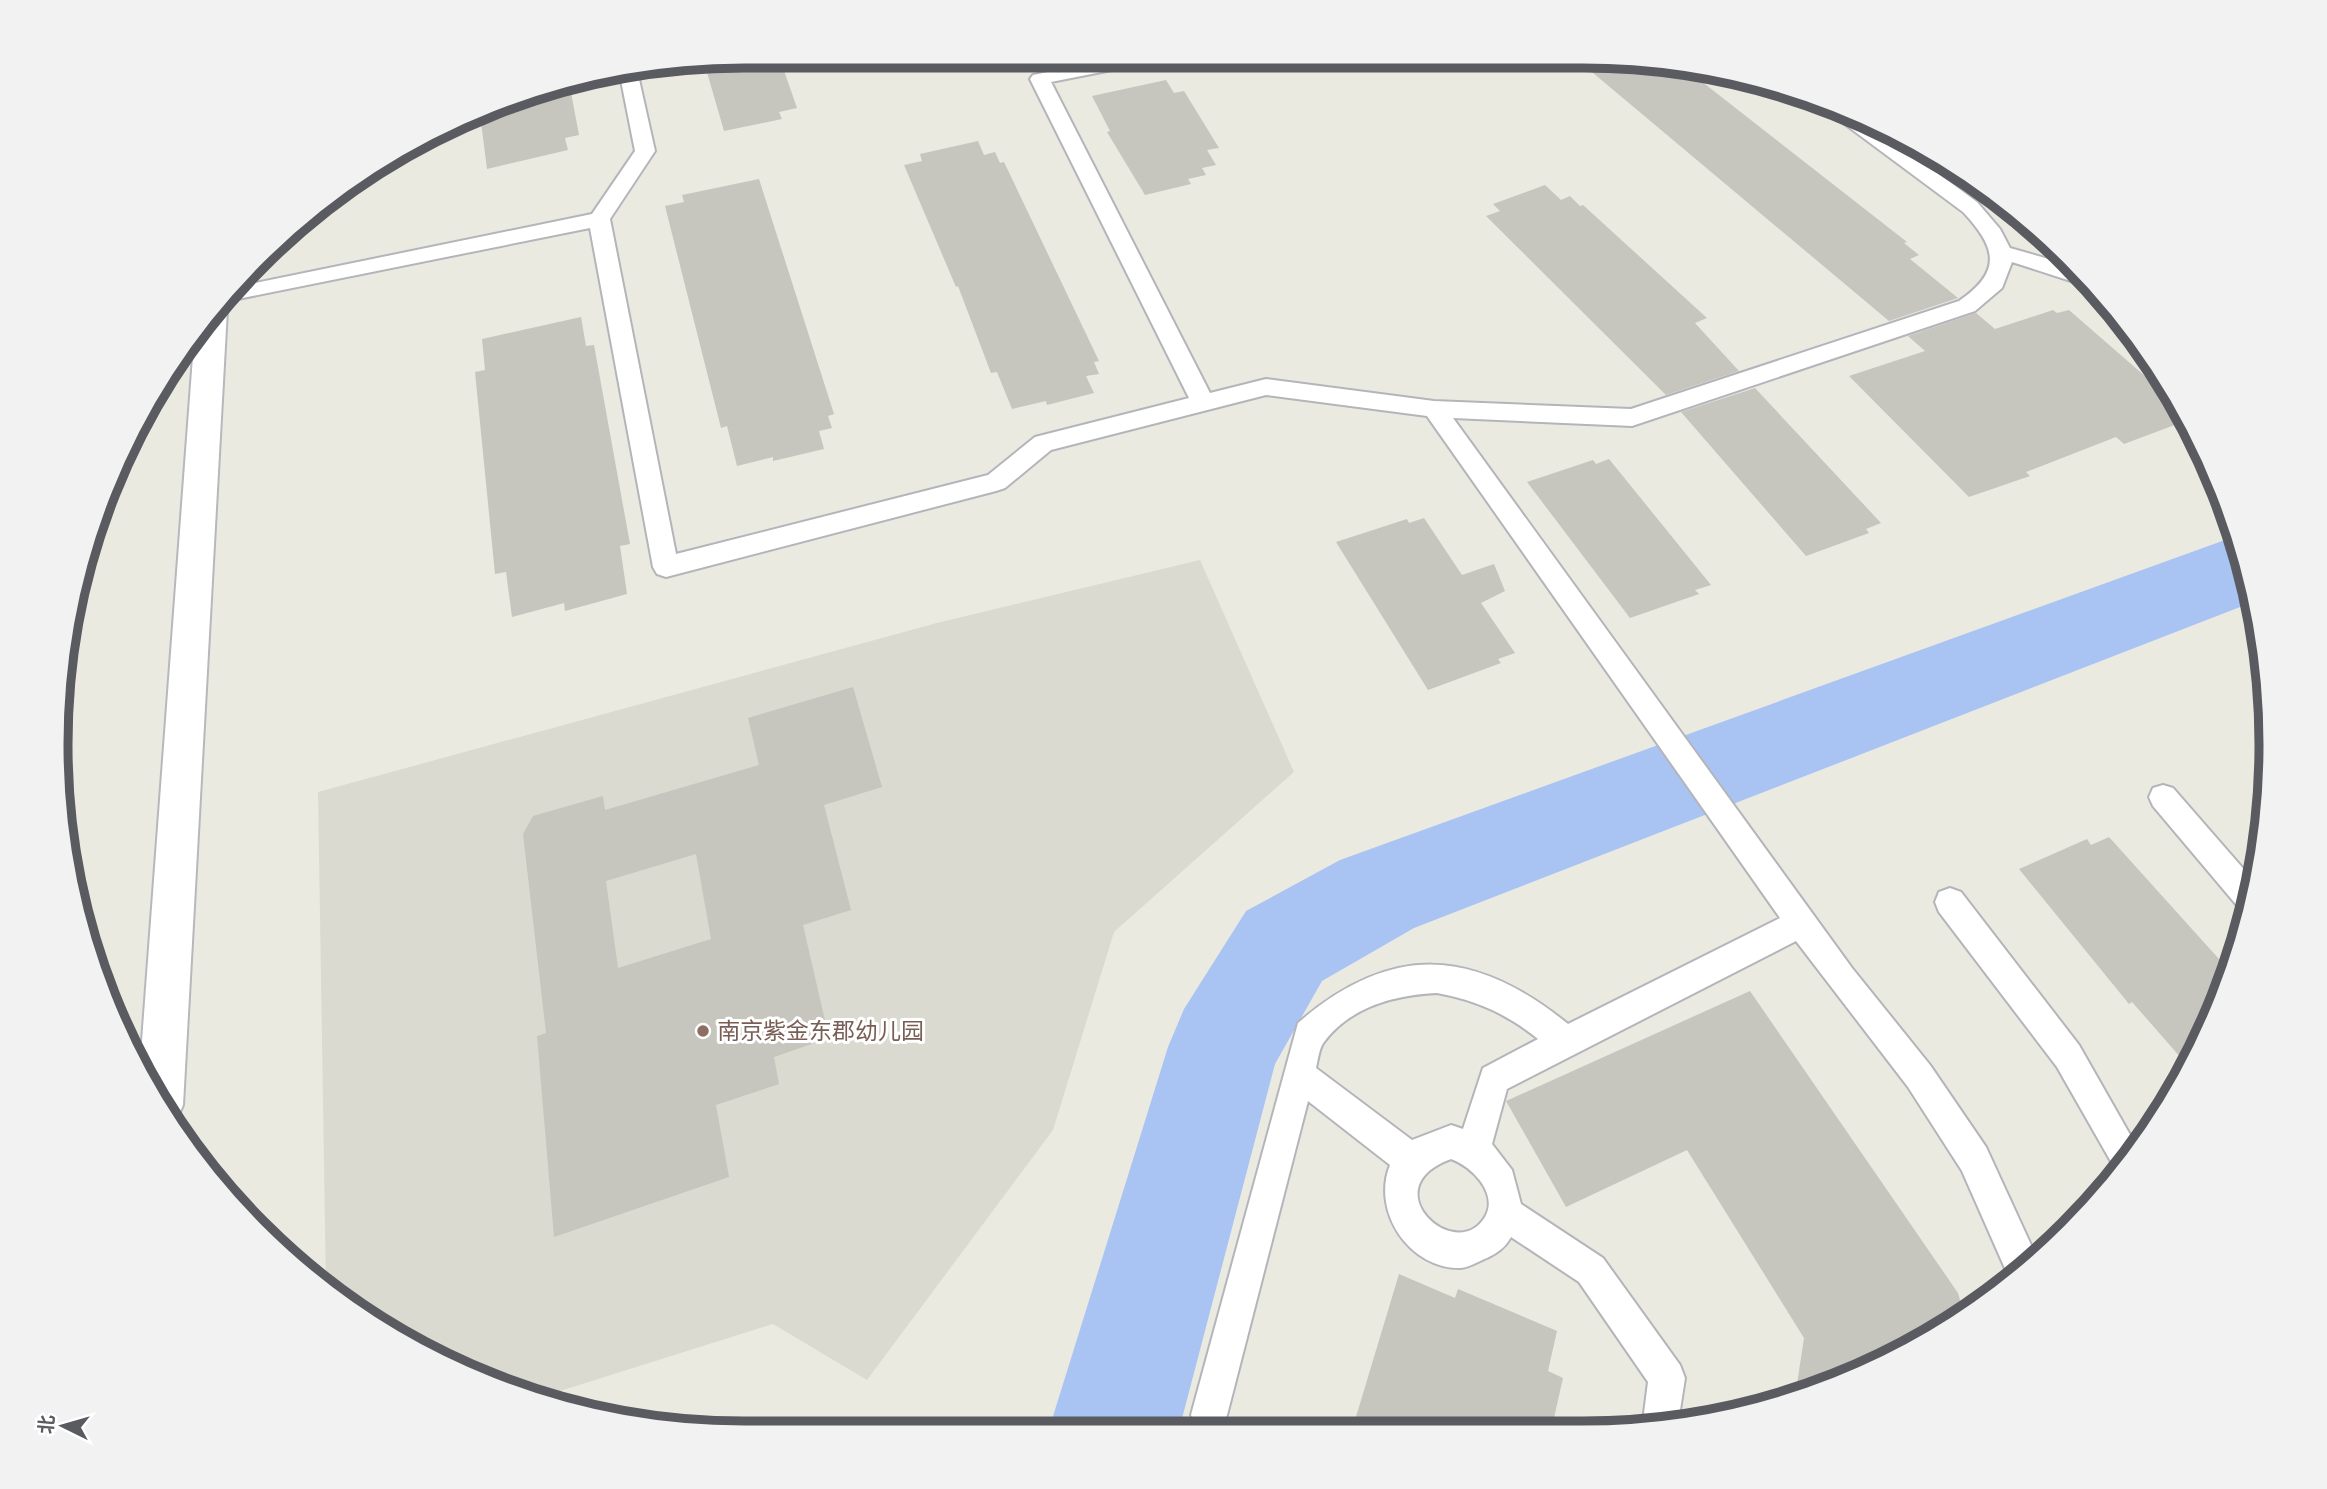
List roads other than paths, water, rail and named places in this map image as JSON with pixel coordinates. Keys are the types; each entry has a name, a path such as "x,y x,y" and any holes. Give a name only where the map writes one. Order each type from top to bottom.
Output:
{"street":[{"path":"161,1087 211,330"}],"lane":[{"path":"1095,68 1040,79 1203,403"},
{"path":"241,293 599,219 645,151 630,78"},
{"path":"599,219 666,567 996,482 1043,443 1266,387 1434,409 1632,418 1967,306 1984,296 1996,284 2002,269 2002,253 1985,222 1867,131"},
{"path":"1954,196 1970,191"},
{"path":"2002,253 2031,258 2065,271"},
{"path":"1434,409 1801,923 1919,1076 1975,1158 2020,1260"},
{"path":"2163,797 2243,890"},
{"path":"1950,902 2068,1056 2122,1152"},
{"path":"1474,1150 1494,1079 1801,923"},
{"path":"1209,1415 1309,1034 1330,1012 1355,995 1384,984 1414,978 1446,979 1479,986 1511,999 1539,1018 1565,1042"},
{"path":"1298,1074 1410,1159"},
{"path":"1451,1142 1474,1150 1492,1166 1503,1188 1505,1213 1494,1233 1477,1248 1454,1251 1430,1243 1411,1227 1401,1203 1400,1180 1410,1159 1428,1146 1451,1142"},
{"path":"1505,1213 1591,1270 1667,1378 1661,1416"}],"waterway":[{"path":"1116,1421 1224,1047 1284,946 1377,894 2237,571"}],"place":[{"name":"南京紫金东郡幼儿园","path":"703,1031"}]}
